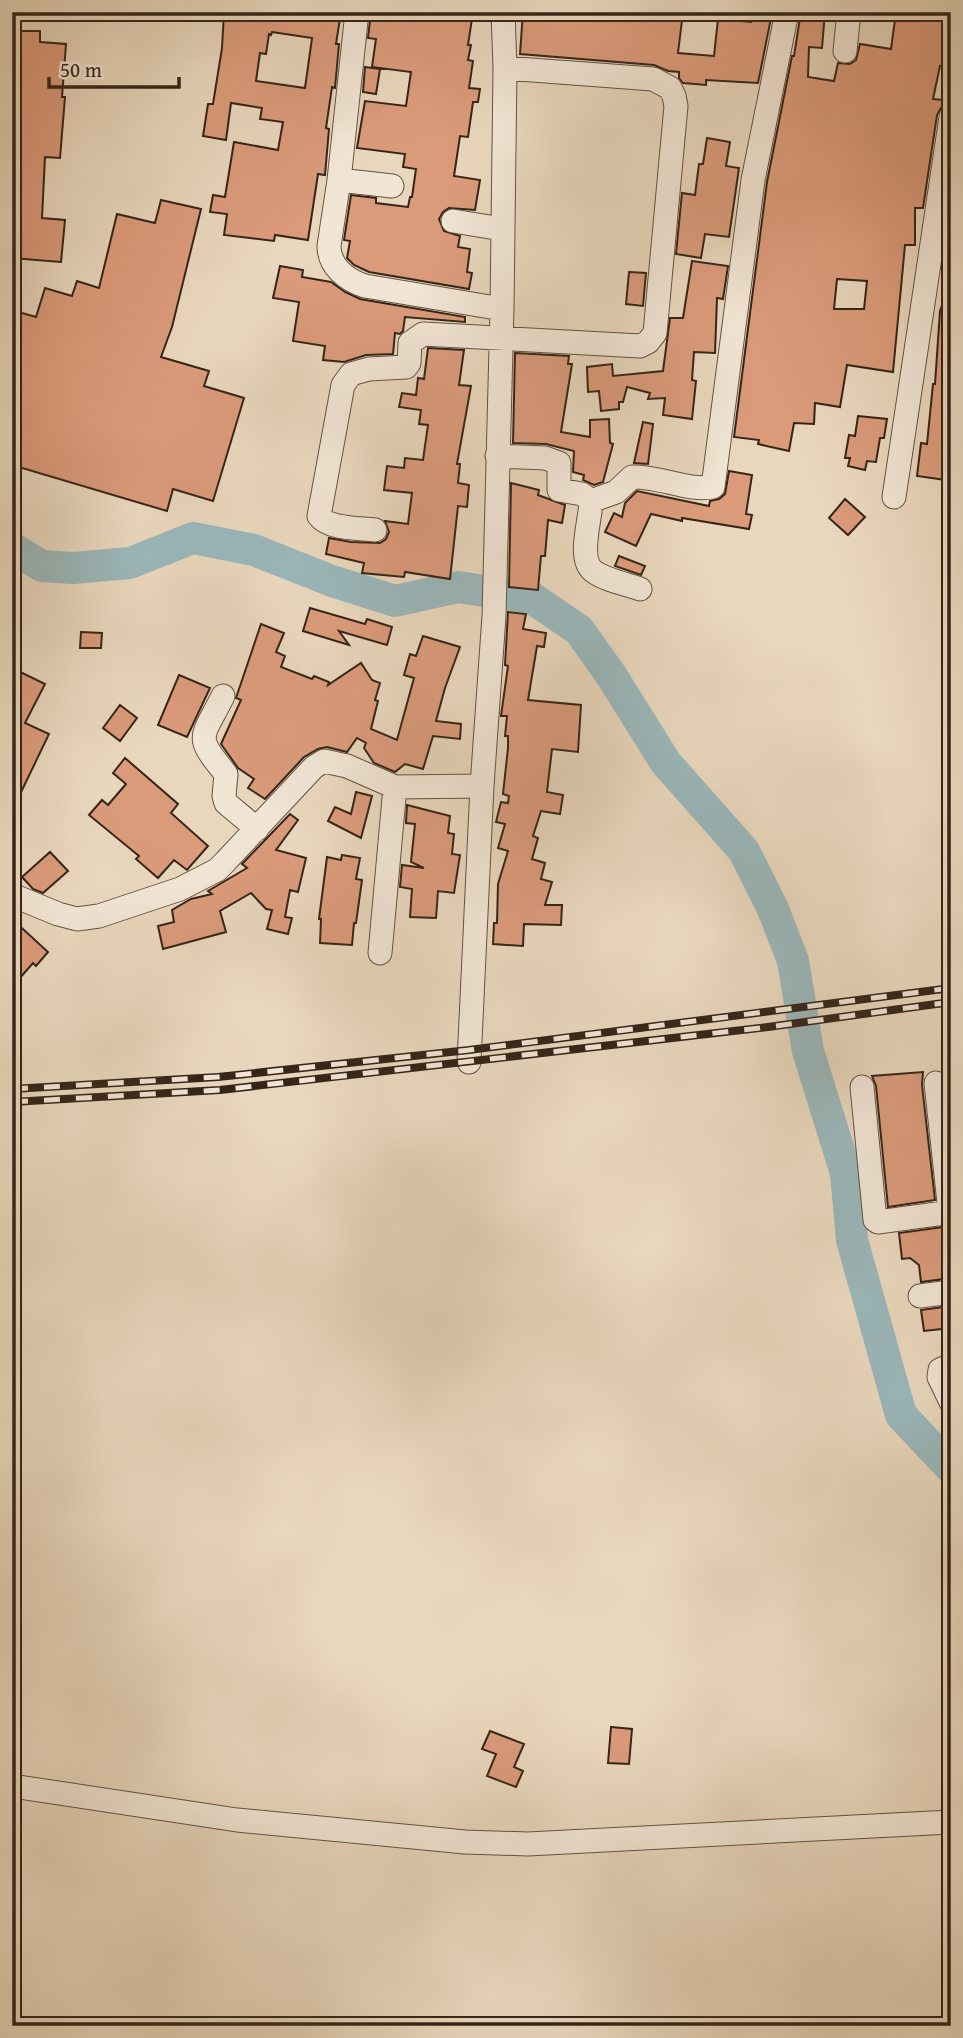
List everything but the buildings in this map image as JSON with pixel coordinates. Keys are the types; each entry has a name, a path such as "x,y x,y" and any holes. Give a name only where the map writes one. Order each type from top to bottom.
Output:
{"street":[{"path":"357,12 329,253 334,265 346,277 365,286 502,309"},
{"path":"469,1062 482,786 494,616 502,309 505,68 503,12"},
{"path":"591,501 616,492 632,477 648,476 699,489 713,486 753,180 787,12"},
{"path":"845,51 849,12"},
{"path":"375,530 330,524 319,516 343,385 351,374 369,369 406,367 409,363 410,343 423,334 640,346 652,339 655,332 676,106 670,88 653,79 505,68"},
{"path":"894,497 951,117"},
{"path":"339,180 392,186"},
{"path":"453,222 502,229"},
{"path":"497,456 555,460 560,467 559,490 582,494 591,501"},
{"path":"591,501 585,551 590,566 600,574 640,589"},
{"path":"223,696 204,733 204,745 226,774 226,803 257,829"},
{"path":"15,896 77,919 99,916 180,890 216,870 314,767 324,761 347,766 395,787 482,786"},
{"path":"380,953 395,787"},
{"path":"862,1087 875,1220 878,1222 951,1212 936,1083"},
{"path":"920,1296 951,1292"},
{"path":"951,1365 940,1370 939,1377 951,1402"},
{"path":"19,1787 249,1821 527,1844 951,1822"}],"waterway":[{"path":"12,548 42,566 73,568 130,563 193,538 254,550 332,581 395,601 458,587 532,598 579,630 611,675 666,763 744,851 773,909 793,961 808,1051 846,1173 852,1240 901,1415 951,1468"}],"railway":[{"path":"12,1089 218,1077 469,1050 951,988"},
{"path":"12,1102 220,1090 768,1027 951,1002"}]}
